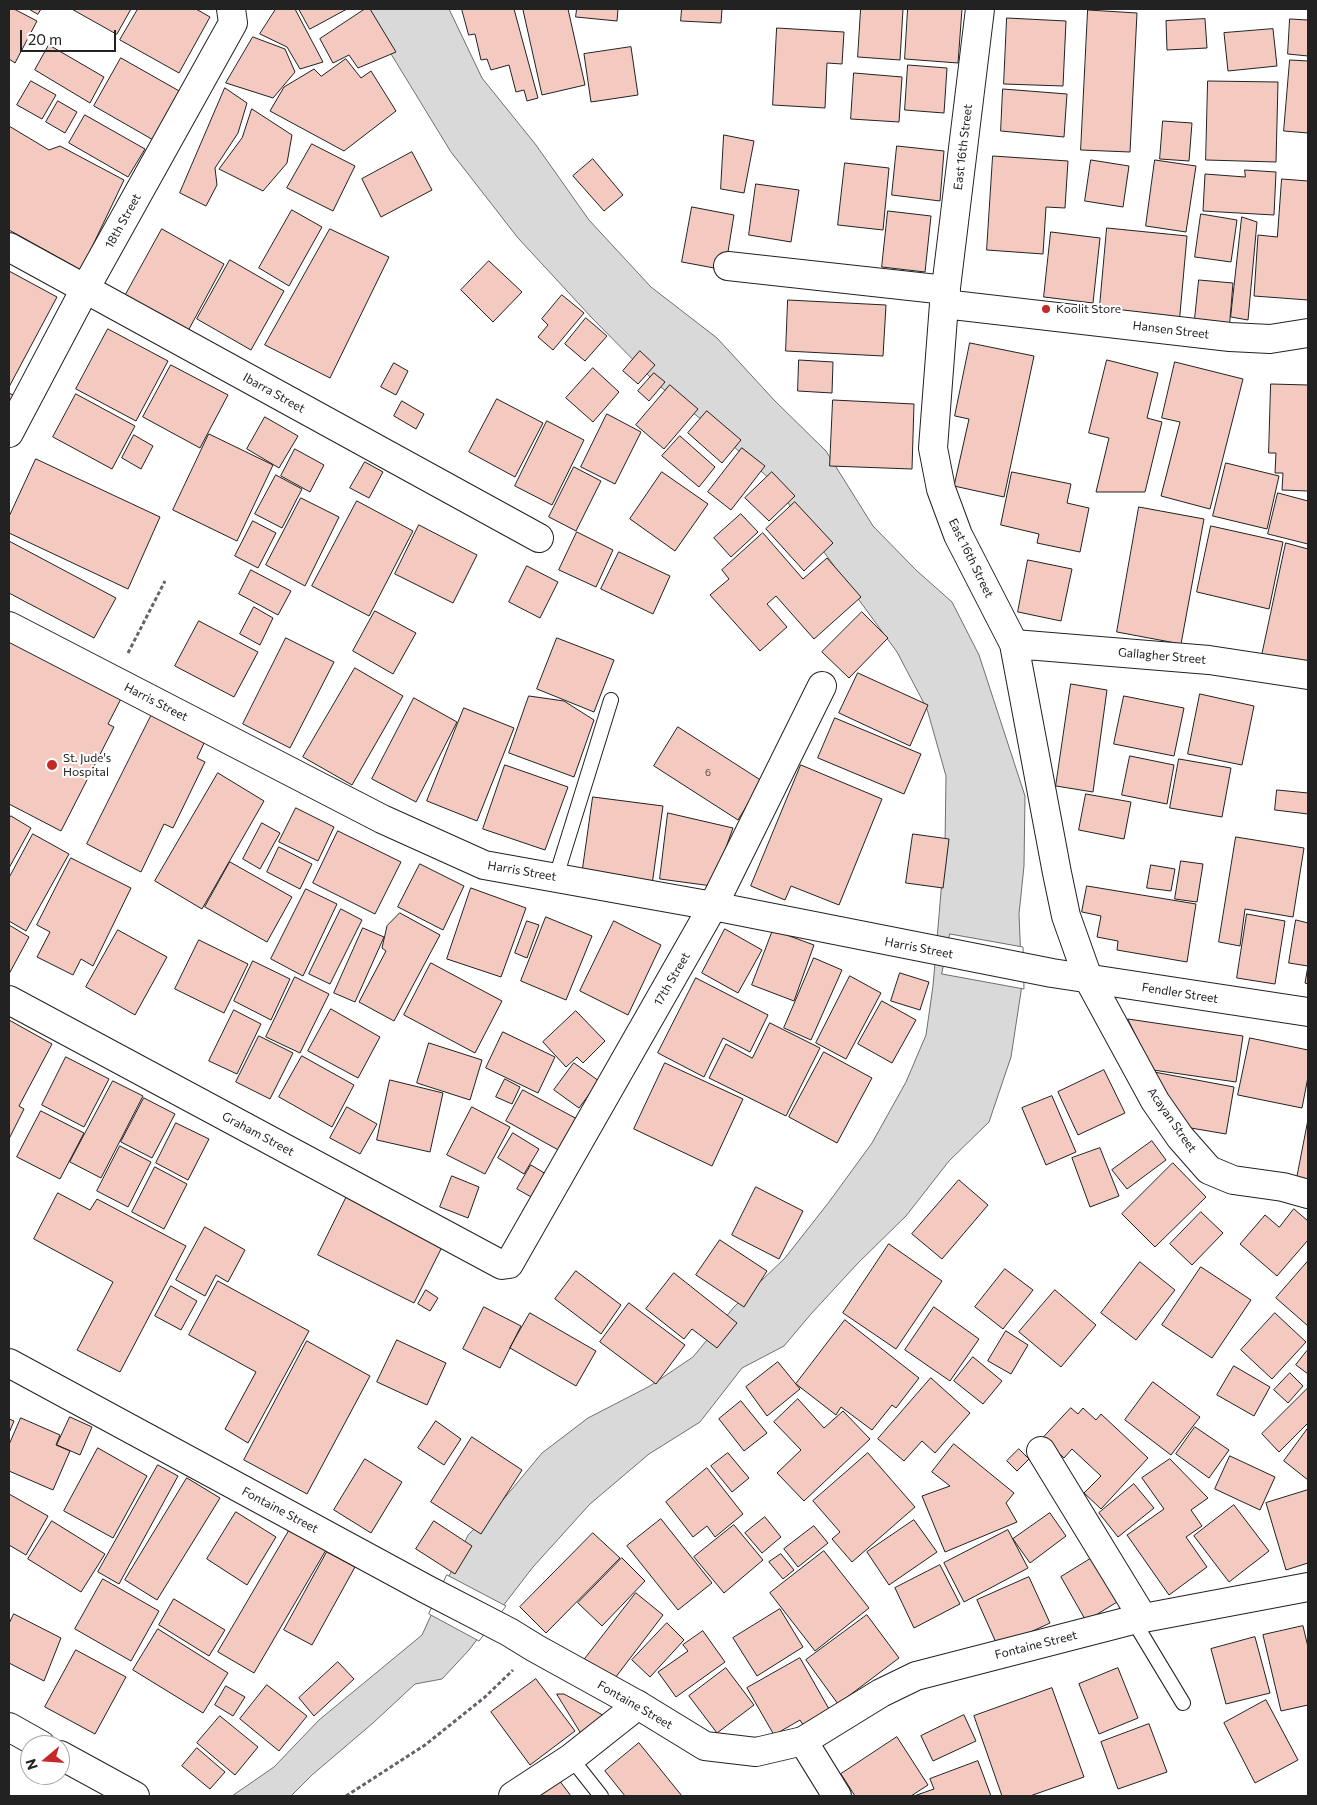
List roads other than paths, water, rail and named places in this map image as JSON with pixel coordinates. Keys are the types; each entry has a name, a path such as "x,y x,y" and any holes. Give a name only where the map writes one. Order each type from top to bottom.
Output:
{"street":[{"name":"18th Street","path":"9,433 85,288 233,23 231,9"},
{"name":"East 16th Street","path":"980,9 945,297 933,448 941,489 958,535 1014,644 1066,916 1088,978"},
{"name":"Ibarra Street","path":"9,247 539,538"},
{"name":"Hansen Street","path":"728,266 1230,337 1270,339 1308,333"},
{"name":"Harris Street","path":"9,626 382,819 484,865 713,906 1052,973"},
{"name":"Gallagher Street","path":"1014,644 1209,660 1308,675"},
{"name":"17th Street","path":"509,1264 713,906 822,686"},
{"name":"Fendler Street","path":"1052,973 1308,1012"},
{"name":"Acayan Street","path":"1088,978 1155,1100 1180,1137 1209,1170 1233,1180 1283,1187 1308,1194"},
{"name":"Graham Street","path":"9,1000 502,1265 509,1264"},
{"name":"Fontaine Street","path":"9,1363 509,1632 638,1705 705,1746 756,1752 803,1741 881,1693 916,1676 1138,1619 1308,1587"},
{"path":"1041,1451 1138,1619"},
{"path":"513,1796 571,1758 638,1705"},
{"path":"9,1727 23,1735"},
{"path":"803,1741 837,1796"},
{"path":"70,1760 135,1796"}],"lane":[{"path":"556,878 611,700"},
{"path":"1138,1619 1183,1703"},
{"path":"571,1758 601,1796"}],"place":[{"name":"Koolit Store","path":"1046,309"},
{"name":"St. Jude's Hospital","path":"52,765"}]}
